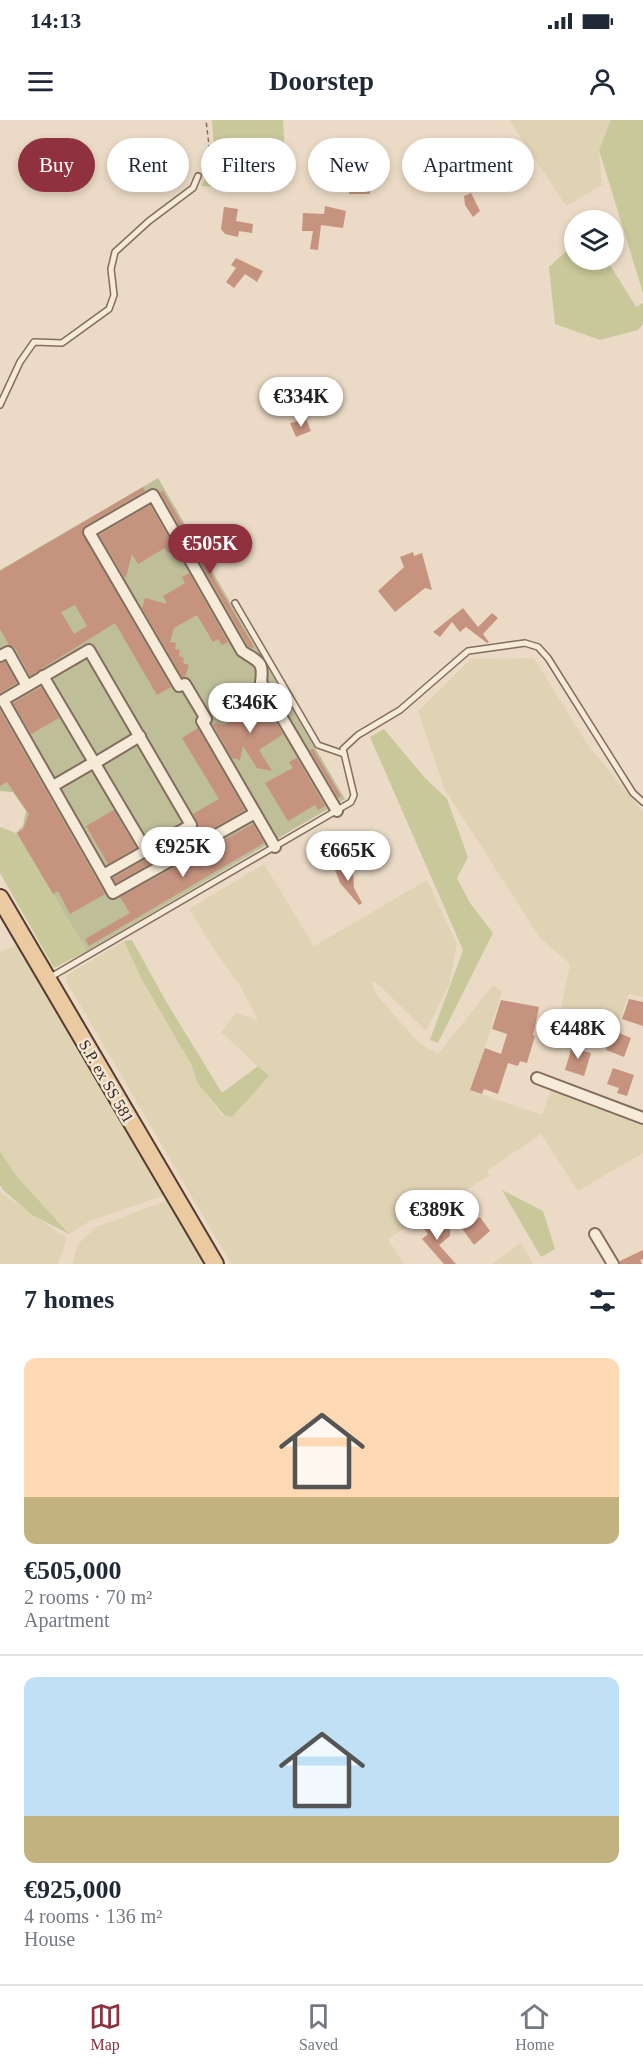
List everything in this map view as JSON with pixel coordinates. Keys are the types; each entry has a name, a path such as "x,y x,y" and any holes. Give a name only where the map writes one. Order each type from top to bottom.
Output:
{"main road":[{"name":"S.P. ex SS 581","path":"0,898 215,1264"}],"street":[{"path":"275,847 202,721 206,719 185,684 179,686 89,532 153,495 242,651 265,663 261,682 337,811"},
{"path":"102,874 192,825 89,650 3,700 53,786 102,874 113,893 255,813"},
{"path":"0,656 8,652 27,686"},
{"path":"44,676 93,764 146,850"},
{"path":"53,786 140,736"},
{"path":"537,1078 643,1118"},
{"path":"595,1234 613,1264"}],"lane":[{"path":"0,405 20,362 34,342 62,343 109,309 114,296 111,269 116,252 135,232 193,188 198,176"},
{"path":"235,603 265,663 318,744 344,754"},
{"path":"48,979 351,802 354,795 343,749 358,735 400,710 468,651 525,643 538,647 548,658 633,793 643,802"}],"path":[{"path":"198,176 210,154 210,138 206,120"}],"shaded area":[{"path":"509,120 611,120 599,150 602,185 566,206 534,158 534,138 521,138"},
{"path":"534,658 586,742 643,812 643,997 629,994 618,1025 561,1007 570,964 540,938 445,790 418,711 471,659"},
{"path":"264,864 314,946 427,880 457,944 449,985 426,1031 372,981 376,994 418,1042 438,1054 493,985 502,991 472,1091 542,1115 551,1088 643,1124 643,1153 578,1191 541,1134 487,1171 489,1176 388,1239 404,1264 231,1264 66,981 67,975 124,941 141,978 191,1064 198,1084 223,1116 232,1117 268,1076 221,1032 236,1013 258,1020 241,988 189,909"},
{"path":"20,943 165,1195 90,1221 69,1234 14,1173 0,1151 0,952"},
{"path":"0,1192 67,1238 58,1264 0,1264"},
{"path":"168,1200 205,1264 72,1264 78,1244 96,1227"},
{"path":"521,1243 533,1264 492,1264"}],"green space":[{"path":"212,120 283,120 284,138 213,138"},
{"path":"611,120 643,120 643,293 624,231 624,210 617,210 599,150"},
{"path":"564,253 564,270 613,270 636,307 643,303 643,324 638,330 600,340 555,324 549,267"},
{"path":"158,478 345,799 87,951 16,833 23,826 26,811 13,792 0,791 0,570"},
{"path":"384,729 424,777 447,799 468,857 457,878 470,903 493,933 438,1043 430,1040 463,950 370,737"},
{"path":"0,827 16,833 87,951 54,968 0,873"},
{"path":"132,940 222,1093 258,1066 269,1076 232,1117 225,1116 198,1084 191,1064 141,978 124,941"},
{"path":"0,1151 14,1173 69,1234 32,1215 3,1190 0,1185"},
{"path":"502,1190 543,1211 555,1249 541,1257"}],"building":[{"path":"349,192 370,192 370,194 349,194"},
{"path":"471,193 480,211 473,217 465,205 464,196"},
{"path":"325,206 346,211 343,228 321,225 318,250 310,249 313,231 302,231 303,213 324,214"},
{"path":"224,207 238,209 236,221 253,224 252,233 239,231 238,237 225,234 221,229"},
{"path":"236,258 263,271 257,282 245,274 234,288 226,282 236,268 231,265"},
{"path":"306,419 311,431 296,437 290,423"},
{"path":"143,487 145,491 85,526 82,533 171,687 157,695 115,623 30,676 15,648 9,645 0,629 0,571","holes":["75,605 87,626 74,634 61,612"]},
{"path":"163,491 254,647 248,646 160,492"},
{"path":"150,505 175,549 168,553 165,548 138,564 132,554 126,577 124,577 99,535"},
{"path":"413,552 414,556 422,553 432,590 425,588 395,612 378,591 404,567 400,557"},
{"path":"189,573 228,642 222,645 218,639 213,642 197,615 174,628 170,642 176,643 175,649 180,650 179,656 184,658 183,663 189,665 185,677 182,677 142,608 145,598 167,604 163,596 185,583 182,577"},
{"path":"463,608 478,627 492,613 498,618 483,634 489,642 487,643 466,627 460,632 452,622 440,637 433,632"},
{"path":"5,662 17,683 0,693 0,663"},
{"path":"41,687 59,718 31,734 13,703"},
{"path":"264,702 283,734 259,750 272,771 257,768 243,746 240,760 232,758 212,723 224,725"},
{"path":"0,710 105,894 70,914 58,891 53,894 17,833 23,829 29,814 7,782 0,786"},
{"path":"198,728 245,810 116,883 113,878 195,831 198,824 193,814 219,799 182,738"},
{"path":"313,749 341,796 338,798 310,750"},
{"path":"297,758 325,806 318,810 315,805 288,821 265,783 293,768 289,762"},
{"path":"114,810 136,848 108,864 86,826"},
{"path":"253,824 264,843 89,946 85,939 130,913 120,897"},
{"path":"347,864 353,874 354,888 362,903 359,905 340,883 335,870"},
{"path":"629,999 643,1002 643,1026 622,1019"},
{"path":"501,1000 539,1007 533,1035 535,1036 527,1063 520,1061 518,1066 508,1063 498,1094 484,1089 482,1094 470,1090 485,1048 501,1054 507,1034 492,1029"},
{"path":"614,1031 631,1038 624,1057 606,1050"},
{"path":"573,1043 585,1047 584,1051 591,1053 584,1076 565,1070"},
{"path":"613,1068 634,1075 627,1096 617,1093 619,1088 607,1084"},
{"path":"462,1214 467,1220 474,1221 480,1217 490,1231 474,1245 455,1219"},
{"path":"425,1218 433,1228 450,1228 450,1236 439,1245 456,1264 444,1264 422,1239 428,1234 419,1223"},
{"path":"643,1250 643,1259 640,1260 642,1264 620,1264 620,1261"}]}
